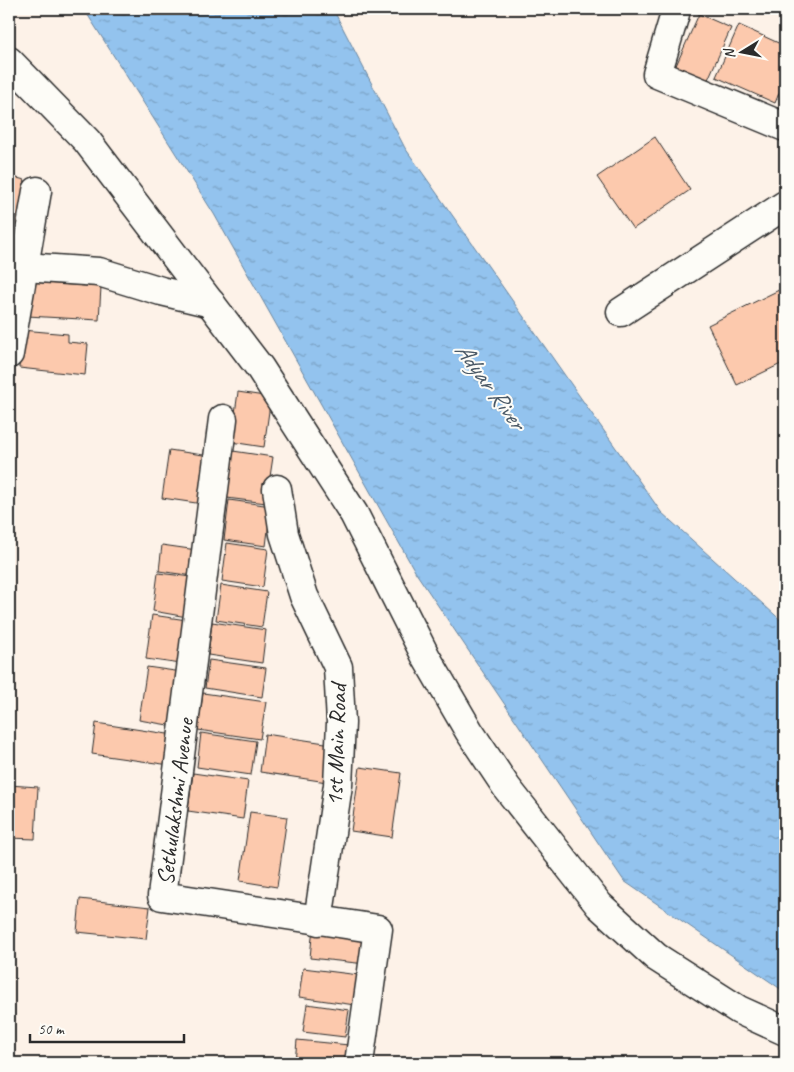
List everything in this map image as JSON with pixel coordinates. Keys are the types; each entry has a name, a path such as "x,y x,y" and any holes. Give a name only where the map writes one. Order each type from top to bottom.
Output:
{"street":[{"path":"674,9 675,14 658,74 785,127"},
{"path":"9,61 86,141 260,368 354,514 426,657 470,731 507,788 599,905 656,957 739,1010 785,1031"},
{"path":"9,354 37,191"},
{"path":"621,312 785,205"},
{"path":"24,267 99,272 161,292 211,304"},
{"name":"Sethulakshmi Avenue","path":"223,419 162,896 378,929 359,1063"},
{"name":"1st Main Road","path":"277,489 284,534 304,596 338,667 341,723 338,785 318,921"}],"water":[{"name":"Adyar River","path":"84,9 333,9 405,148 661,512 785,624 785,992 624,881 416,573 214,214"}],"building":[{"path":"699,14 731,28 706,84 674,70"},
{"path":"739,25 785,46 785,79 775,103 716,77"},
{"path":"655,137 690,190 633,229 597,177"},
{"path":"9,176 25,180 9,259"},
{"path":"30,282 101,287 99,320 27,316"},
{"path":"785,287 785,362 737,385 708,325"},
{"path":"22,330 68,334 68,342 88,344 85,375 19,368"},
{"path":"238,392 271,397 264,447 231,442"},
{"path":"169,450 210,456 203,504 162,498"},
{"path":"233,451 273,457 266,503 227,498"},
{"path":"229,500 271,506 266,546 224,540"},
{"path":"227,543 268,549 263,587 222,581"},
{"path":"162,545 197,550 193,576 159,571"},
{"path":"158,573 192,577 187,617 153,611"},
{"path":"221,585 267,592 262,627 216,620"},
{"path":"152,615 187,620 181,664 146,659"},
{"path":"212,622 266,630 262,663 208,655"},
{"path":"209,660 266,668 262,697 205,688"},
{"path":"147,667 182,672 174,726 139,720"},
{"path":"203,693 266,702 260,739 198,730"},
{"path":"96,723 174,735 170,765 92,754"},
{"path":"201,733 256,741 251,775 197,767"},
{"path":"265,734 332,744 327,782 260,772"},
{"path":"360,767 401,773 392,837 351,831"},
{"path":"193,773 248,781 243,819 188,811"},
{"path":"9,785 38,787 35,839 9,838"},
{"path":"250,812 287,817 277,887 240,881"},
{"path":"80,899 150,907 146,939 77,932"},
{"path":"313,926 369,932 366,964 310,958"},
{"path":"303,968 359,975 355,1005 299,997"},
{"path":"307,1004 349,1010 345,1037 303,1032"},
{"path":"297,1040 349,1045 348,1063 295,1063"}]}
